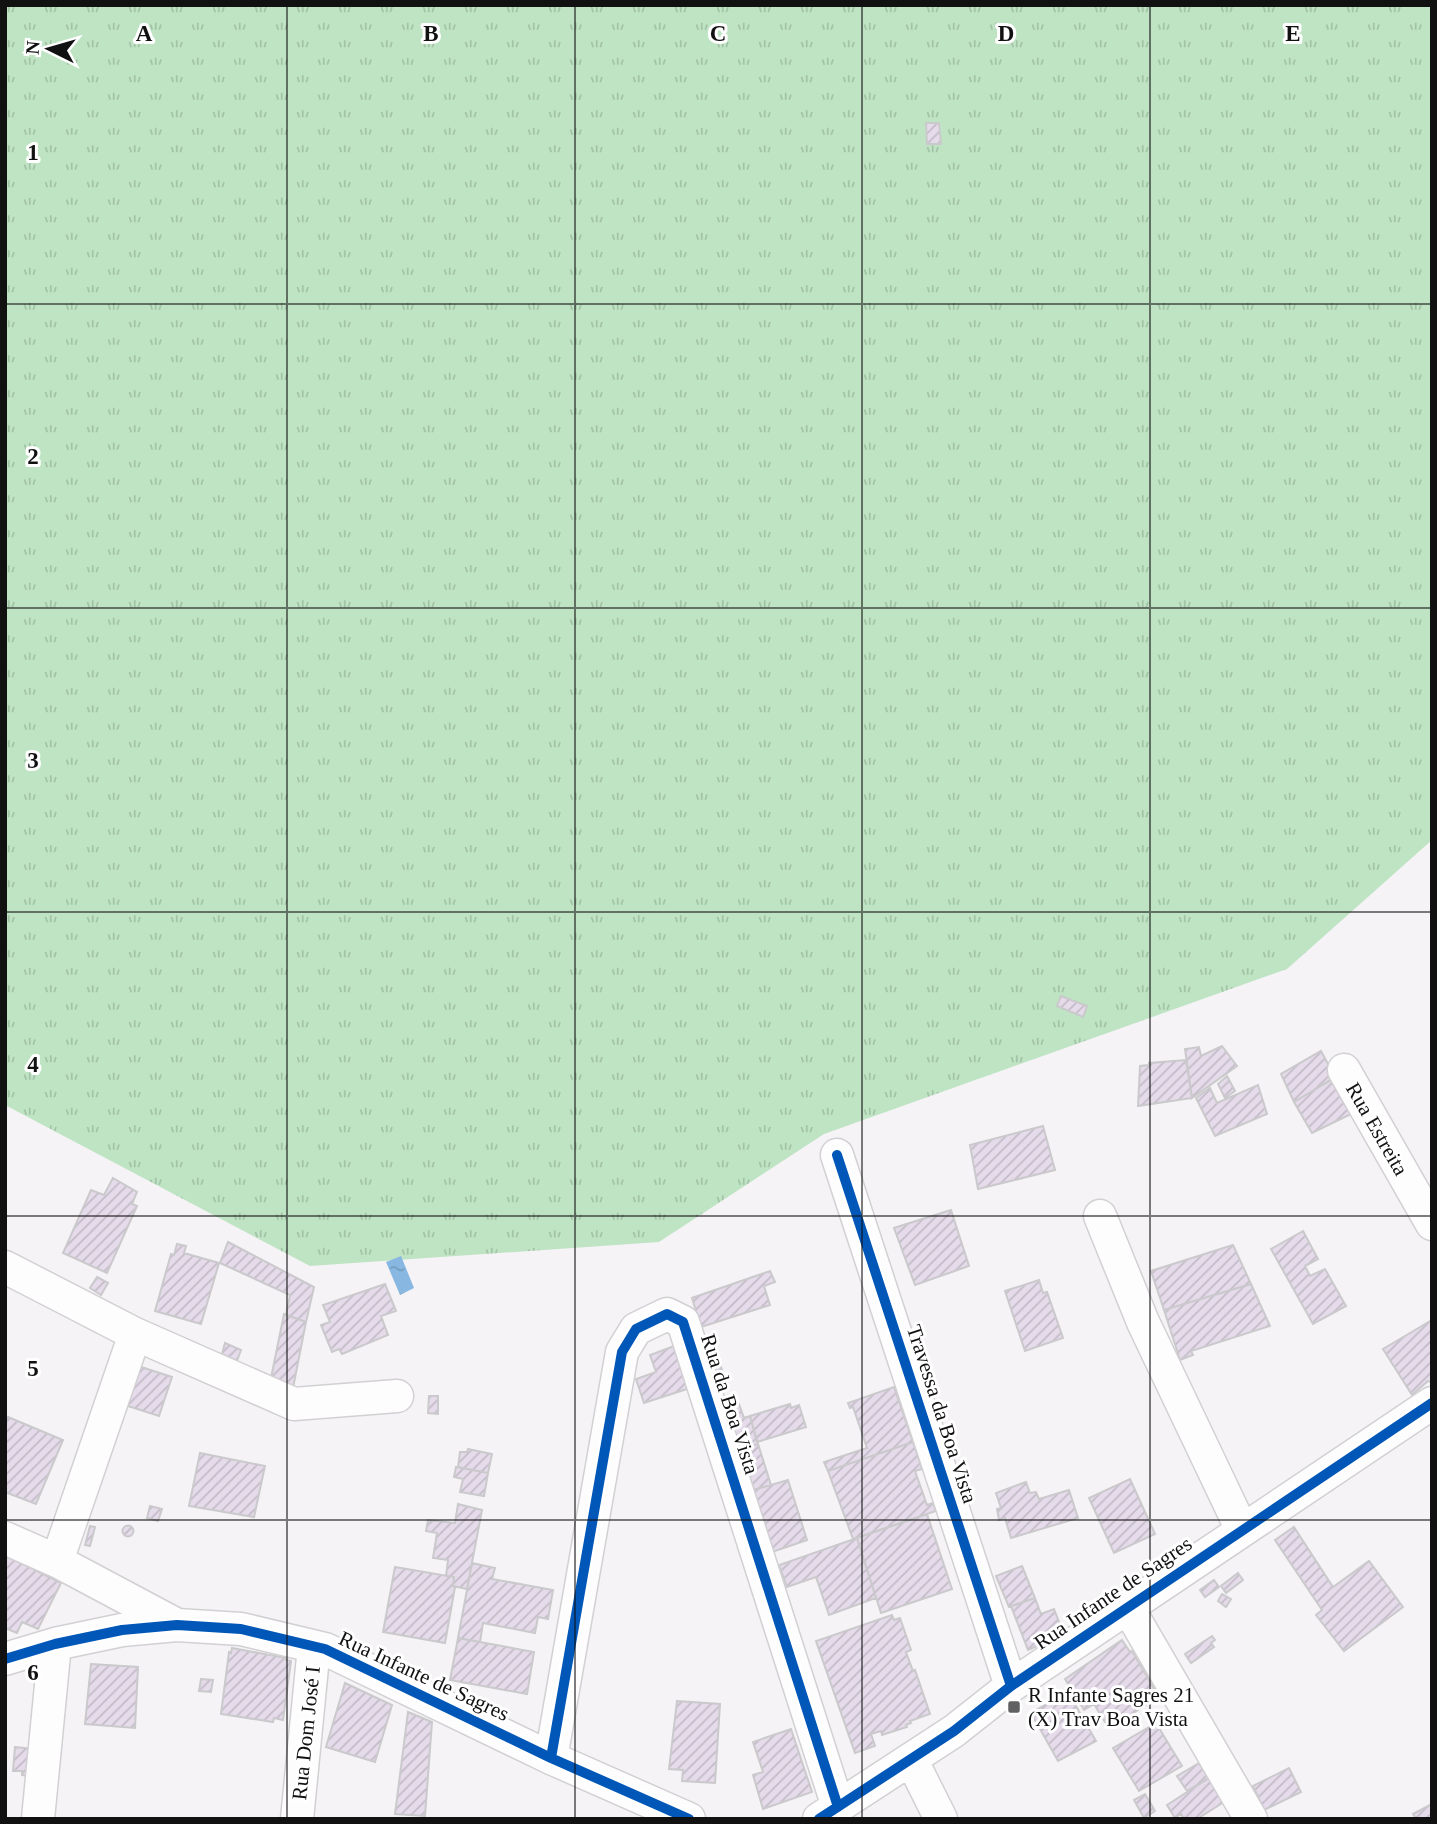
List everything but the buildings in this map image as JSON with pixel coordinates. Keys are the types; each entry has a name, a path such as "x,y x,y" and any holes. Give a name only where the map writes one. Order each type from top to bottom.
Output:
{"street":[{"name":"Rua Estreita","path":"1344,1070 1432,1224"},
{"name":"Travessa da Boa Vista","path":"837,1154 1011,1686"},
{"path":"1100,1216 1143,1322 1242,1530"},
{"path":"5,1267 135,1334 294,1404 397,1396"},
{"name":"Rua da Boa Vista","path":"551,1758 622,1352 636,1329 667,1314 683,1322 828,1813"},
{"path":"57,1561 135,1334"},
{"name":"Rua Infante de Sagres","path":"828,1813 954,1731 1011,1686 1127,1606 1432,1403"},
{"path":"5,1538 57,1561 177,1625"},
{"path":"1127,1606 1251,1819"},
{"name":"Rua Infante de Sagres","path":"5,1659 55,1644 122,1630 177,1625 241,1629 325,1649 551,1758 689,1819"},
{"path":"38,1819 55,1644"},
{"name":"Rua Dom José I","path":"297,1819 314,1647"},
{"path":"911,1759 941,1819"}],"green space":[{"path":"5,5 1432,5 1432,840 1287,969 824,1134 659,1242 310,1266 5,1105"}],"water":[{"path":"401,1256 414,1288 400,1295 386,1262"}],"cycle path":[{"path":"837,1155 1011,1686"},
{"path":"551,1758 622,1352 636,1329 667,1314 683,1322 838,1807"},
{"path":"819,1819 954,1731 1011,1686 1432,1403"},
{"path":"5,1659 55,1644 122,1630 177,1625 241,1629 325,1649 551,1758 689,1819"}],"place":[{"name":"R Infante Sagres 21 (X) Trav Boa Vista","path":"1014,1707"}]}
